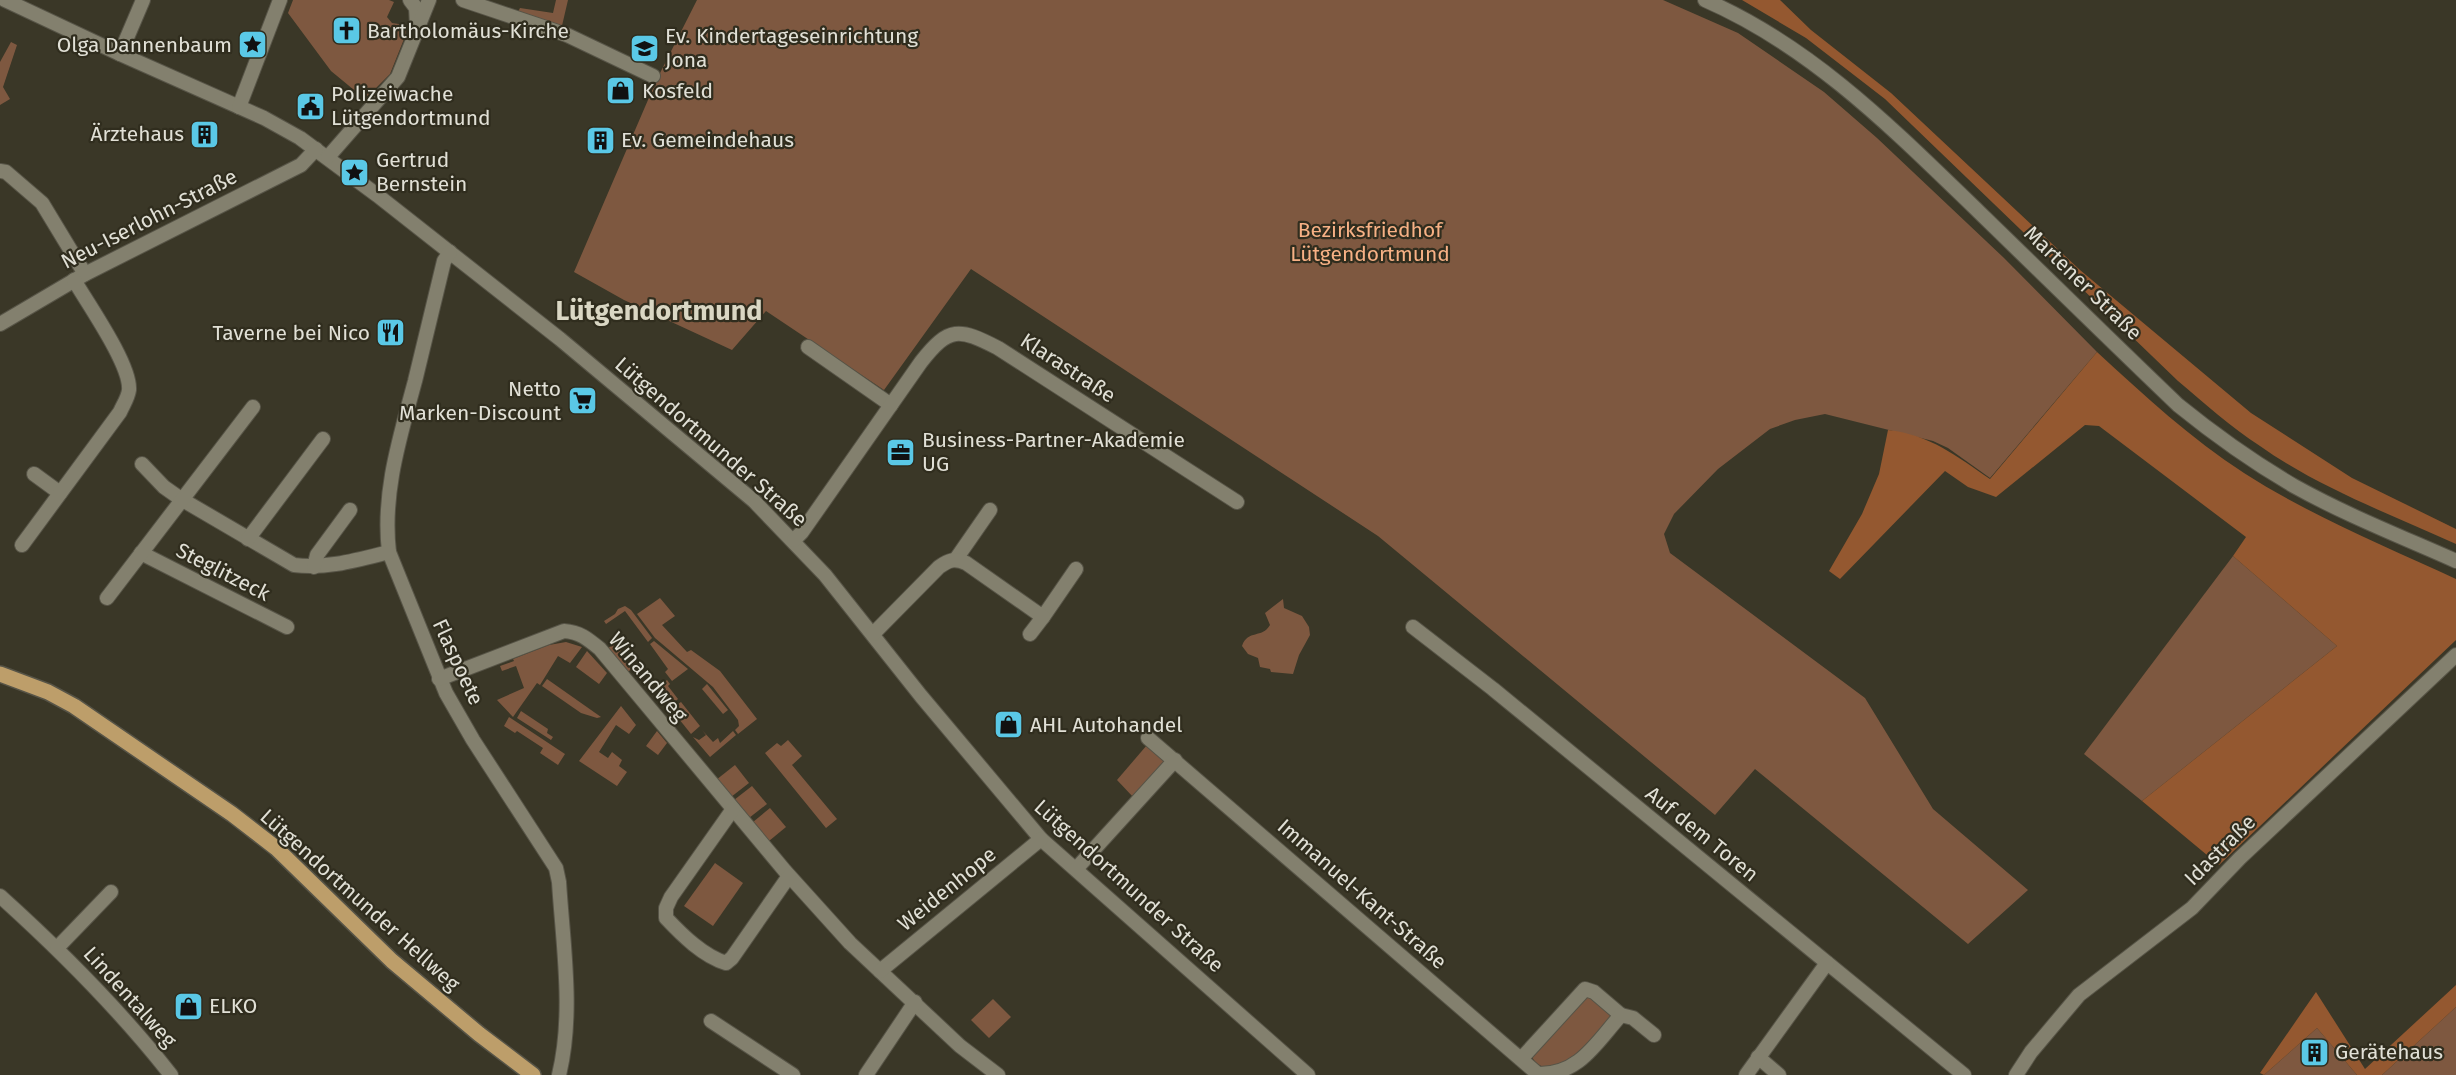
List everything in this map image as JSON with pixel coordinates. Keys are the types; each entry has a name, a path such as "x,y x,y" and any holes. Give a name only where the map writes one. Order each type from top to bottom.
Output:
{"main road":[{"name":"Lütgendortmunder Hellweg","path":"0,674 48,692 74,706 232,814 276,848 392,961 479,1034 533,1075"}],"street":[{"name":"Lütgendortmunder Straße","path":"5,0 283,128 328,157 560,339 754,501 794,540 1041,839 1308,1075"},
{"path":"120,54 143,0"},
{"path":"239,107 280,0"},
{"path":"410,0 416,9 418,21 415,36"},
{"path":"328,157 398,76 429,0"},
{"path":"463,0 567,35 653,76"},
{"name":"Martener Straße","path":"1705,0 1761,27 1839,81 1902,137 2178,405 2210,431 2253,462 2296,487 2456,561"},
{"name":"Neu-Iserlohn-Straße","path":"0,324 80,277 301,165 316,149"},
{"path":"0,171 6,172 42,203 121,361 128,378 129,390 120,412 22,545"},
{"name":"Flaspoete","path":"450,252 444,261 396,453 389,490 387,531 389,552 439,679 473,740 556,868 560,893 567,1024 566,1048 559,1075"},
{"name":"Klarastraße","path":"794,540 802,532 935,343 953,334 968,334 998,348 1237,502"},
{"path":"807,347 891,405"},
{"name":"Steglitzeck","path":"106,598 253,407"},
{"path":"248,539 323,439"},
{"path":"142,464 181,499 294,565 314,567 389,552"},
{"path":"34,474 60,493"},
{"path":"314,567 317,555 350,510"},
{"path":"956,559 990,510"},
{"name":"Steglitzeck","path":"141,553 286,627"},
{"path":"873,634 939,567 947,561 956,559 966,563 1043,617"},
{"path":"1030,634 1076,569"},
{"name":"Auf dem Toren","path":"1413,627 1964,1075"},
{"name":"Winandweg","path":"439,679 564,631 576,632 600,649 789,876 850,943 960,1046 998,1075"},
{"name":"Idastraße","path":"2016,1075 2031,1052 2079,995 2192,908 2240,858 2456,655"},
{"name":"Immanuel-Kant-Straße","path":"1148,738 1537,1074 1563,1071 1575,1065 1621,1015"},
{"path":"1076,869 1175,760"},
{"path":"733,809 670,897 666,908 666,918 680,934 717,960 726,963 732,958 789,876"},
{"name":"Weidenhope","path":"880,971 1041,839"},
{"name":"Lindentalweg","path":"57,948 111,892"},
{"name":"Lindentalweg","path":"0,896 57,948 171,1075"},
{"path":"1746,1075 1827,963"},
{"path":"1521,1059 1585,989 1594,992 1621,1015 1633,1018 1654,1035"},
{"path":"866,1075 915,1002"},
{"path":"711,1021 794,1075"},
{"path":"1758,1057 1779,1075"}],"green space":[{"path":"293,0 389,0 394,2 387,17 392,23 405,25 406,34 390,74 365,99 331,71 288,13"},
{"path":"556,0 568,0 561,30 517,14 520,8 553,13"},
{"name":"Bezirksfriedhof Lütgendortmund","path":"697,0 1663,0 1738,33 1824,92 1877,138 2004,258 2097,352 1990,478 1948,448 1933,441 1825,414 1795,420 1770,429 1718,469 1674,514 1664,534 1670,553 1865,698 1933,809 2028,890 1968,944 1755,769 1715,815 1378,536 971,269 884,390 766,311 732,350 624,300 574,272 657,79"},
{"path":"11,42 17,45 3,87 10,99 0,105 0,62"},
{"path":"2233,556 2337,646 2142,801 2084,754"},
{"path":"660,598 675,616 662,625 687,652 691,650 720,671 757,719 738,734 735,730 739,726 738,720 713,687 655,638 637,614"},
{"path":"1283,599 1284,608 1302,616 1309,627 1310,635 1299,655 1293,674 1271,672 1270,669 1260,667 1258,658 1248,654 1242,646 1248,638 1267,629 1270,625 1265,613"},
{"path":"625,606 631,610 652,638 648,642 625,611 606,624 604,621"},
{"path":"654,641 688,669 672,681 665,672 668,669 650,644"},
{"path":"566,642 582,647 570,663 558,656 540,685 537,683 513,717 497,700 524,688 516,666 502,671 500,666 549,645"},
{"path":"616,643 634,668 627,672 608,648"},
{"path":"587,651 607,673 599,684 576,667"},
{"path":"547,679 601,717 581,713 542,686"},
{"path":"667,680 670,684 668,686 678,699 669,707 655,690"},
{"path":"707,684 728,710 723,714 702,689"},
{"path":"681,702 700,726 691,734 671,709"},
{"path":"621,706 636,725 629,734 616,725 599,752 608,758 612,752 622,760 619,766 627,772 617,786 579,761"},
{"path":"521,711 548,729 547,733 553,737 551,740 517,718"},
{"path":"509,717 565,754 558,765 540,753 543,748 517,731 515,733 504,726"},
{"path":"702,730 713,742 718,738 720,743 733,731 736,735 710,757 693,737 699,740 706,735"},
{"path":"657,731 667,743 658,755 646,746"},
{"path":"788,740 802,756 792,765 837,819 826,828 765,753 777,743 781,746"},
{"path":"1147,745 1163,757 1165,762 1134,798 1117,780"},
{"path":"735,765 749,783 731,797 716,780"},
{"path":"752,786 767,804 749,818 734,800"},
{"path":"770,808 786,827 769,841 753,822"},
{"path":"715,863 743,883 713,926 684,906"},
{"path":"1587,995 1594,996 1612,1014 1611,1022 1566,1066 1546,1067 1538,1064 1532,1057"},
{"path":"993,999 1011,1017 989,1038 971,1020"},
{"path":"2456,1007 2456,1075 2382,1075"},
{"path":"2317,1028 2357,1075 2264,1075"}],"shaded area":[{"path":"1742,0 1780,0 1811,30 1891,93 2080,270 2251,413 2352,478 2456,529 2456,544 2306,475 2218,415 2178,381 1885,99 1806,38"},
{"path":"2097,352 2187,431 2224,460 2269,489 2322,517 2456,579 2456,640 2219,865 2142,801 2337,646 2233,556 2246,537 2099,426 2085,425 1996,497 1968,487 1945,471 1840,579 1829,571 1862,514 1879,474 1888,430 1930,442 1990,479"},
{"path":"2456,985 2456,1007 2382,1075 2357,1075 2317,1028 2264,1075 2260,1073 2316,992 2365,1069"}],"place":[{"name":"Bartholomäus-Kirche","path":"346,31"},
{"name":"Olga Dannenbaum","path":"253,45"},
{"name":"Ev. Kindertageseinrichtung Jona","path":"644,48"},
{"name":"Kosfeld","path":"621,91"},
{"name":"Polizeiwache Lütgendortmund","path":"310,106"},
{"name":"Ärztehaus","path":"205,134"},
{"name":"Ev. Gemeindehaus","path":"600,140"},
{"name":"Gertrud Bernstein","path":"355,172"},
{"name":"Taverne bei Nico","path":"391,333"},
{"name":"Netto Marken-Discount","path":"582,401"},
{"name":"Business-Partner-Akademie UG","path":"901,452"},
{"name":"AHL Autohandel","path":"1009,725"},
{"name":"ELKO","path":"188,1006"},
{"name":"Gerätehaus","path":"2314,1052"}],"district":[{"name":"Lütgendortmund","path":"659,311"}]}
